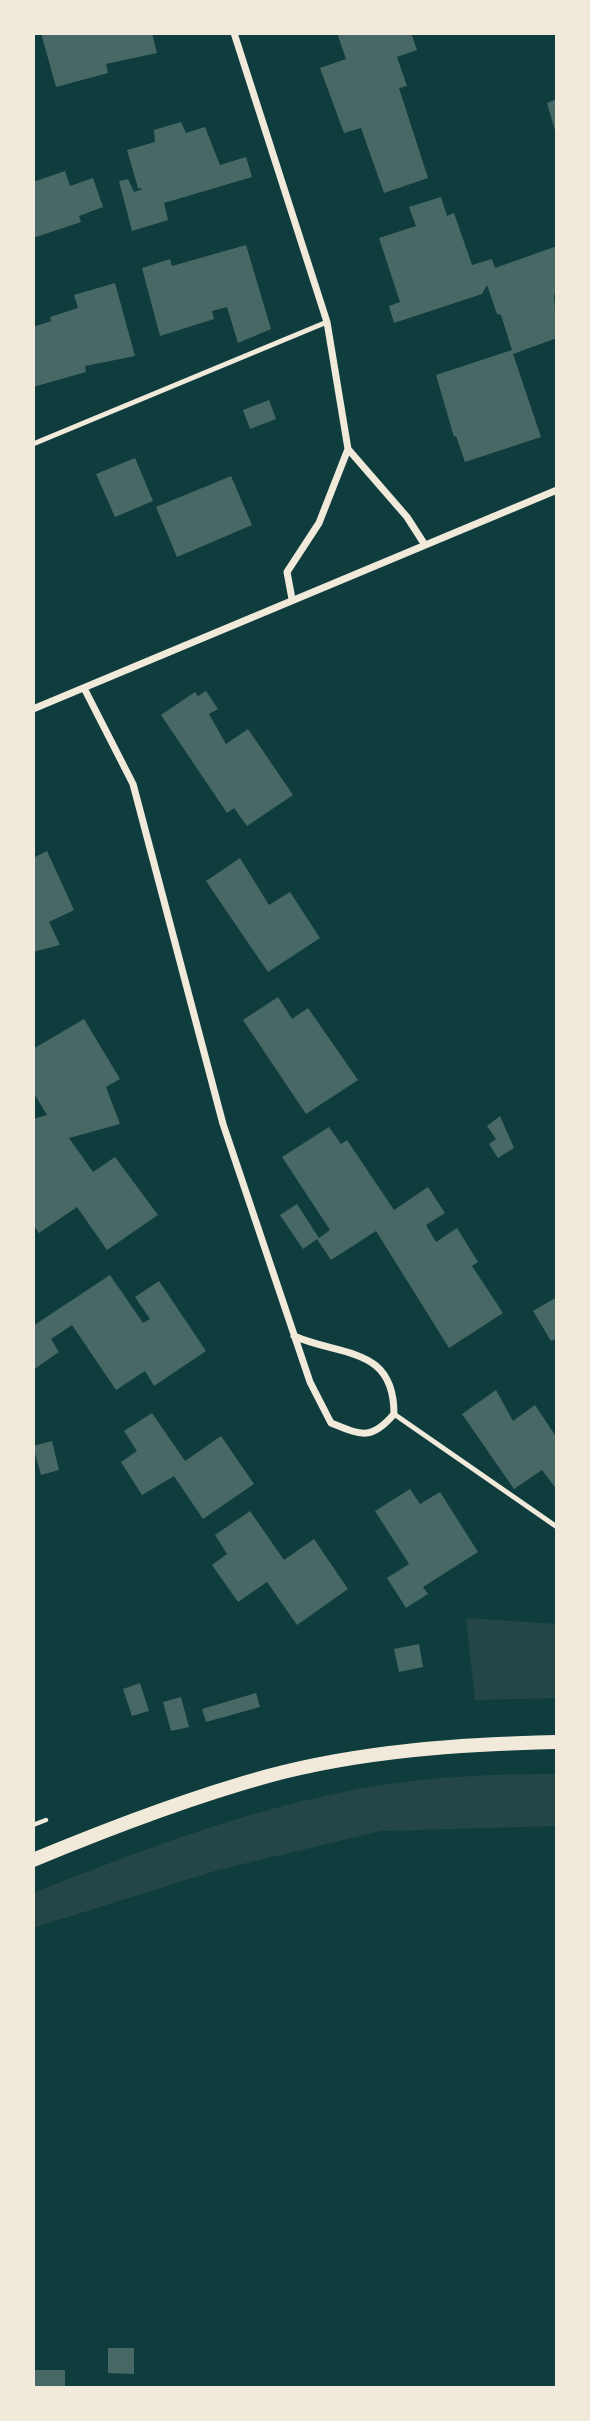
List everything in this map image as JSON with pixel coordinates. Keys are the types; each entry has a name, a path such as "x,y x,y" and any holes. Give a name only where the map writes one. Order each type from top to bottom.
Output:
{"main road":[{"path":"33,1860 101,1831 270,1775 374,1755 496,1743 557,1742"}],"street":[{"path":"234,33 327,321 348,449 319,523 287,572 292,599"},
{"path":"348,449 407,517 425,545"},
{"path":"33,709 557,490"},
{"path":"84,688 133,784 223,1124 294,1336 310,1382 331,1423 361,1435 381,1429 394,1414 394,1392 383,1370 352,1353 320,1348 294,1336"}],"lane":[{"path":"33,444 327,321"},
{"path":"394,1414 557,1527"}],"shaded area":[{"path":"466,1618 557,1624 557,1698 475,1700"},
{"path":"557,1774 557,1826 381,1831 218,1870 33,1928 33,1893 162,1844 248,1816 337,1793 404,1782 470,1776"}],"building":[{"path":"41,33 152,33 157,53 106,64 108,73 56,87"},
{"path":"337,33 411,33 417,50 397,57 407,86 399,88 428,178 384,193 361,128 344,133 320,68 346,59"},
{"path":"557,99 557,133 556,134 547,103"},
{"path":"181,122 186,133 205,127 220,165 246,157 252,177 164,203 168,220 132,231 119,181 128,179 134,192 143,189 138,188 127,150 155,142 154,130"},
{"path":"65,171 70,186 93,178 103,207 79,216 81,222 33,238 33,182"},
{"path":"441,197 447,216 454,213 472,265 492,259 495,268 557,246 557,294 554,295 557,338 513,354 541,437 465,462 456,436 454,437 436,375 512,350 501,315 497,314 487,285 482,294 394,323 389,306 400,302 379,238 416,226 409,207"},
{"path":"246,245 271,329 238,343 227,307 212,311 214,319 160,336 142,268 170,259 172,266"},
{"path":"115,283 135,356 85,366 86,372 33,387 33,327 51,321 50,317 78,308 74,295"},
{"path":"269,400 276,419 250,429 243,410"},
{"path":"135,458 153,501 115,517 96,474"},
{"path":"231,476 252,525 177,557 156,507"},
{"path":"206,691 218,709 209,714 226,744 248,729 293,795 247,826 234,808 227,813 161,715 195,692 198,696"},
{"path":"47,851 74,910 49,922 60,945 33,952 33,858"},
{"path":"240,858 269,905 290,892 320,938 268,972 206,881"},
{"path":"278,997 292,1019 308,1008 358,1080 306,1114 243,1020"},
{"path":"84,1019 120,1079 106,1087 120,1124 69,1138 93,1172 115,1157 158,1215 107,1250 77,1207 39,1233 33,1225 33,1119 47,1115 33,1092 33,1049"},
{"path":"500,1116 514,1148 498,1158 489,1144 496,1139 487,1126"},
{"path":"329,1127 341,1144 347,1140 394,1210 428,1187 445,1213 426,1225 436,1242 457,1228 478,1262 472,1266 503,1313 449,1348 376,1231 331,1260 317,1239 303,1249 280,1215 297,1204 319,1238 330,1230 282,1157"},
{"path":"110,1275 143,1323 150,1319 135,1297 159,1281 206,1351 154,1386 145,1371 116,1390 72,1325 51,1339 59,1352 33,1370 33,1326"},
{"path":"557,1297 557,1338 551,1341 533,1311"},
{"path":"496,1390 513,1421 535,1405 557,1438 557,1490 542,1470 514,1489 462,1414"},
{"path":"152,1413 185,1461 221,1436 254,1484 203,1519 174,1476 142,1495 121,1462 137,1451 124,1431"},
{"path":"52,1441 59,1470 41,1475 33,1446"},
{"path":"410,1489 420,1504 440,1492 478,1552 423,1587 428,1594 406,1608 387,1578 409,1564 375,1511"},
{"path":"250,1511 284,1560 314,1539 348,1589 297,1625 267,1582 238,1602 212,1565 227,1554 215,1535"},
{"path":"419,1644 423,1667 399,1672 394,1649"},
{"path":"140,1683 149,1711 132,1716 123,1689"},
{"path":"256,1693 260,1707 206,1722 202,1709"},
{"path":"181,1697 189,1727 171,1731 163,1702"},
{"path":"108,2348 134,2348 134,2374 108,2373"},
{"path":"33,2370 65,2370 65,2388 33,2388"}]}
